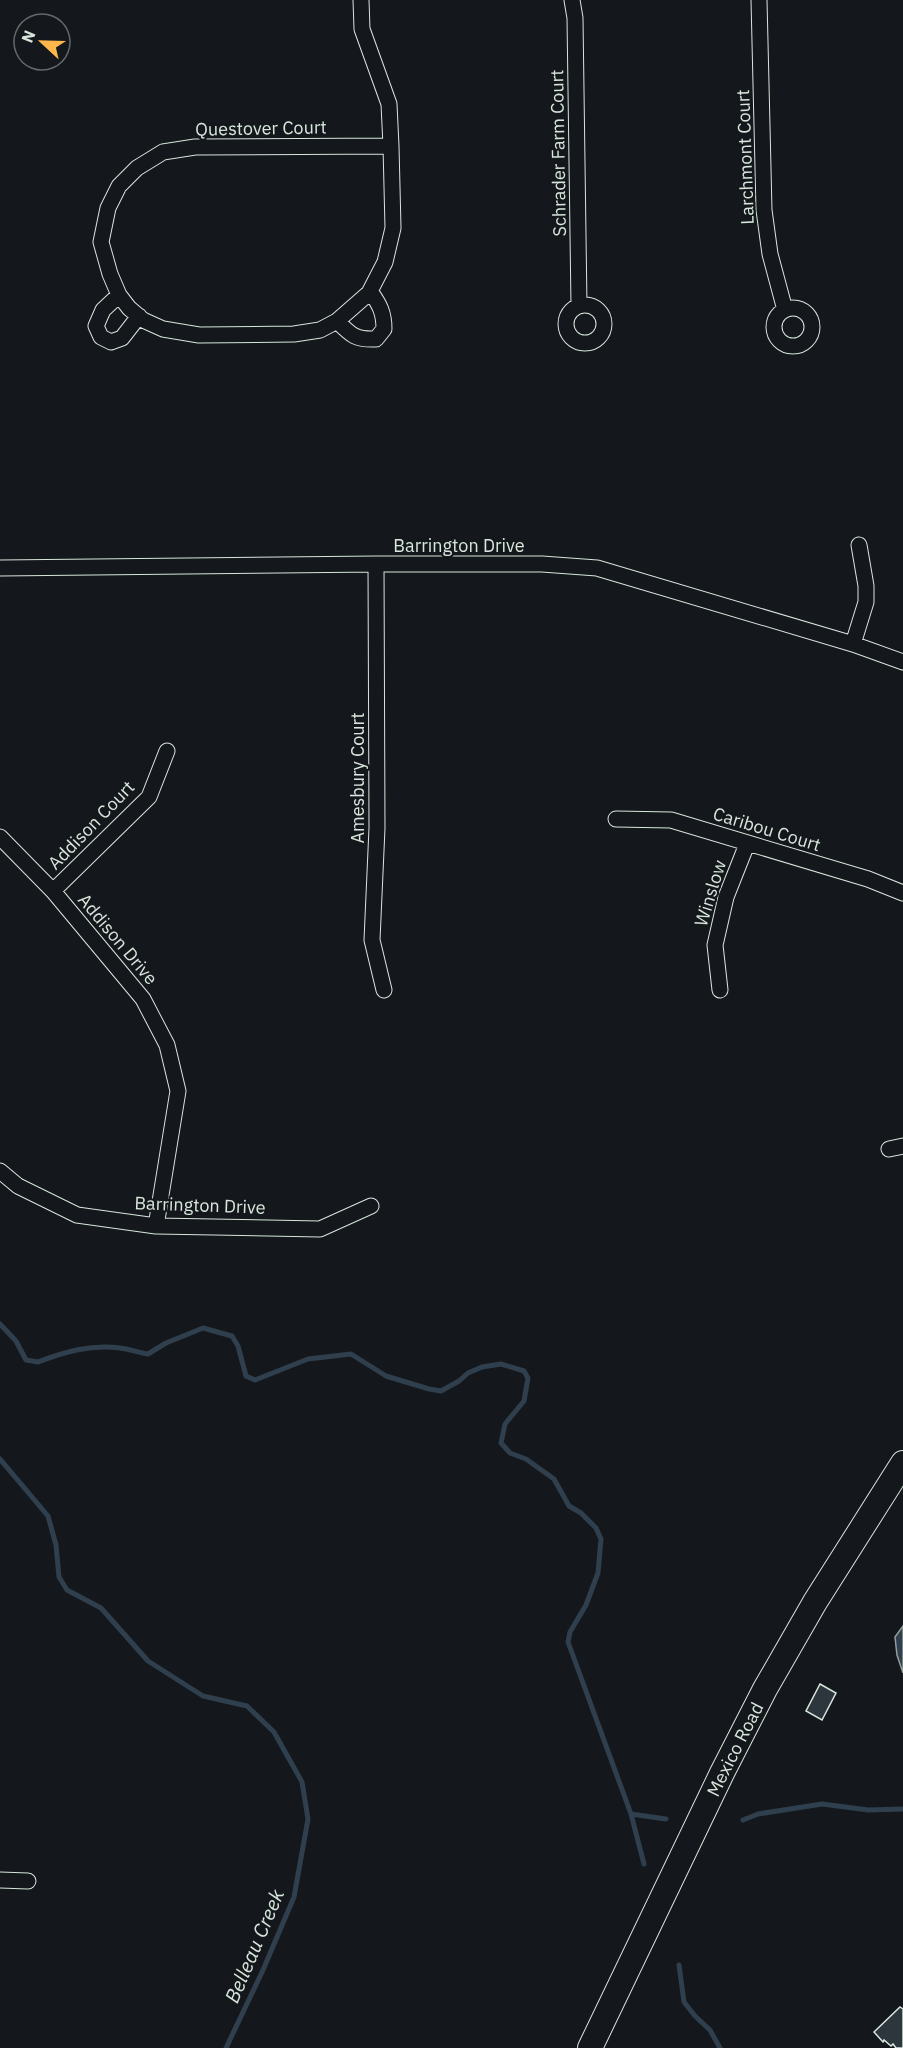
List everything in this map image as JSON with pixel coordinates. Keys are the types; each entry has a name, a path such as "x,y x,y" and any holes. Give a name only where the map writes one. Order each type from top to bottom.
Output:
{"main road":[{"name":"Mexico Road","path":"590,2048 722,1773 765,1689 818,1597 903,1463"}],"street":[{"path":"139,316 122,338 111,342 101,337 96,326 103,310 119,295 139,316 163,329 199,335 294,334 320,330 337,321 370,291 385,262 393,228 391,146 389,104 362,29 361,0"},
{"name":"Schrader Farm Court","path":"572,0 575,18 579,306"},
{"name":"Larchmont Court","path":"759,0 764,210 770,254 785,310"},
{"name":"Questover Court","path":"119,295 101,242 108,208 119,186 137,168 163,152 195,147 391,146"},
{"path":"337,321 347,331 361,339 376,339 384,330 384,316 382,306 370,291"},
{"path":"853,644 866,602 866,586 859,545"},
{"name":"Amesbury Court","path":"376,564 376,828 372,940 384,990"},
{"name":"Barrington Drive","path":"0,568 542,564 597,568 853,644 903,662"},
{"name":"Addison Court","path":"53,891 149,797 167,751"},
{"name":"Caribou Court","path":"616,819 671,820 868,879 903,893"},
{"name":"Addison Drive","path":"0,837 53,891 143,999 167,1045 178,1091 156,1226"},
{"name":"Winslow","path":"720,990 715,945 726,897 747,844"},
{"name":"Barrington Drive","path":"0,1171 18,1186 77,1215 156,1226 320,1229 370,1206"},
{"path":"0,1880 28,1881"}],"water":[{"path":"903,1626 903,1673 897,1655 895,1637"}],"building":[{"path":"820,1684 836,1693 822,1720 806,1711"},
{"path":"900,2007 903,2009 903,2048 896,2048 893,2044 891,2046 884,2040 883,2042 874,2032"}],"waterway":[{"path":"0,1324 16,1341 26,1360 38,1362 68,1352 99,1347 148,1354 166,1343 203,1328 232,1336 238,1346 246,1376 255,1380 308,1359 351,1354 386,1376 441,1391 468,1373 482,1367 501,1364 524,1371 528,1378 524,1401 505,1424 501,1443 510,1453 526,1459 554,1479 569,1506 581,1513 596,1528 601,1539 598,1573 586,1605 570,1632 568,1642 631,1814 644,1864"},
{"name":"Belleau Creek","path":"0,1459 48,1516 56,1545 59,1577 67,1590 101,1608 148,1661 203,1696 247,1706 274,1732 302,1782 308,1819 294,1897 226,2048"},
{"path":"743,1820 758,1814 822,1804 868,1810 903,1809"},
{"path":"631,1814 666,1819"},
{"path":"679,1965 684,2002 710,2030 720,2048"}]}
